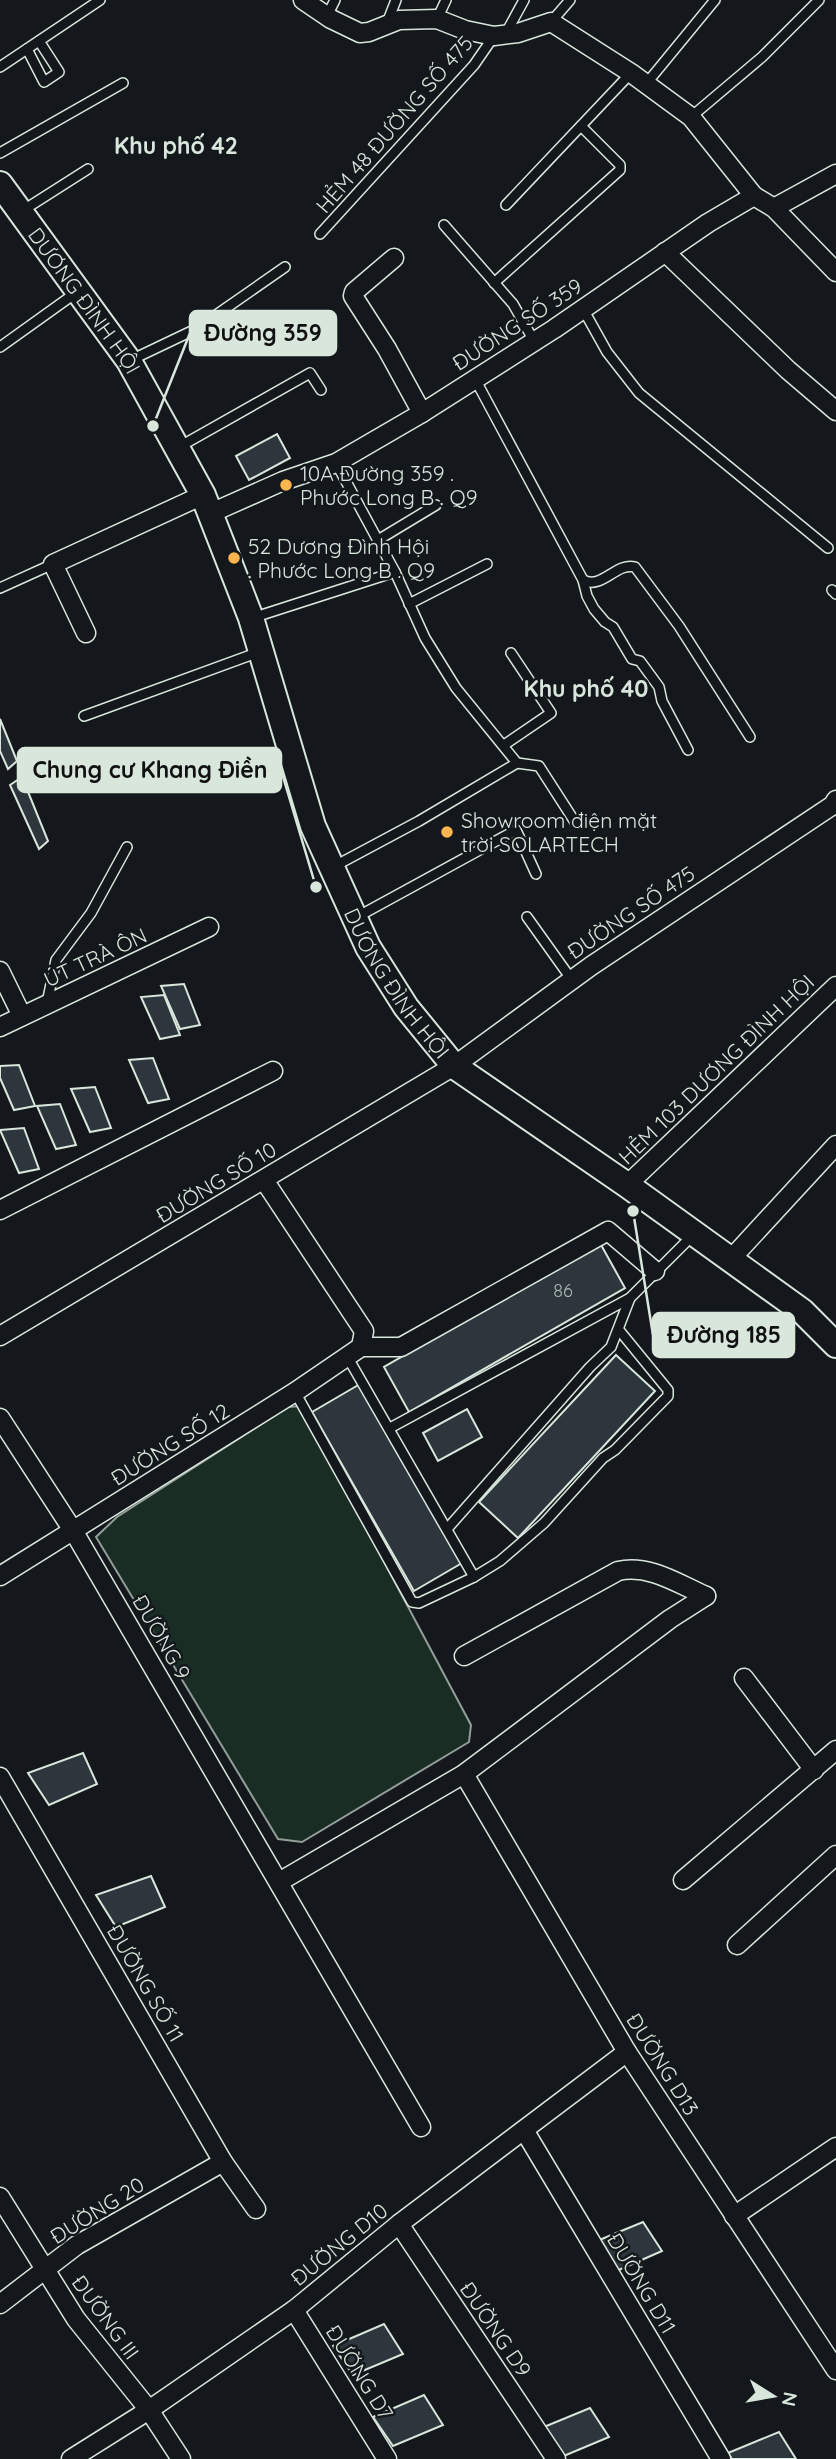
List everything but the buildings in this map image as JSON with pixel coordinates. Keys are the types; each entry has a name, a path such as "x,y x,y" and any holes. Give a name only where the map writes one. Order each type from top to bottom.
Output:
{"street":[{"path":"303,0 331,8 360,33 399,20 437,19 465,30 500,35 551,22 638,78 691,117 754,196 774,208 836,272"},
{"path":"774,208 836,174"},
{"name":"DƯƠNG ĐÌNH HỘI","path":"0,184 129,361 207,504 251,618 313,826 368,947 406,1007 454,1066 628,1185 803,1311 836,1345"},
{"name":"ĐƯỜNG SỐ 359","path":"52,564 207,504 336,463 422,413 583,309 708,223 754,196"},
{"path":"665,252 788,370 836,411"},
{"path":"394,258 354,292 353,296 387,349 422,413"},
{"path":"52,564 86,633"},
{"name":"ĐƯỜNG SỐ 475","path":"454,1066 572,979 833,805 836,800"},
{"name":"ÚT TRÀ ÔN","path":"0,1027 209,928"},
{"path":"0,971 22,1016"},
{"name":"HẺM 103 DƯƠNG ĐÌNH HỘI","path":"628,1185 836,986"},
{"name":"ĐƯỜNG SỐ 10","path":"0,1336 454,1066"},
{"path":"0,1210 274,1071"},
{"path":"730,1260 836,1145"},
{"path":"264,1180 363,1331 355,1353 401,1347 608,1231 655,1271"},
{"name":"ĐƯỜNG SỐ 12","path":"0,1576 74,1532 355,1353"},
{"name":"ĐƯỜNG 9","path":"0,1418 74,1532 421,2127"},
{"path":"279,1882 464,1774 670,1619 706,1597 652,1572 630,1569 618,1572 464,1656"},
{"path":"744,1678 814,1770"},
{"path":"683,1880 836,1750"},
{"name":"ĐƯỜNG D13","path":"464,1774 627,2052 836,2370"},
{"name":"ĐƯỜNG SỐ 11","path":"0,1777 223,2162 256,2209"},
{"path":"737,1945 836,1855"},
{"name":"ĐƯỜNG D10","path":"71,2459 149,2410 294,2310 399,2224 627,2052"},
{"name":"ĐƯỜNG D11","path":"524,2130 721,2459"},
{"path":"734,2216 836,2147"},
{"name":"ĐƯỜNG 20","path":"0,2304 78,2245 223,2162"},
{"name":"ĐƯỜNG III","path":"0,2197 76,2319 149,2410 181,2459"},
{"name":"ĐƯỜNG D9","path":"399,2224 556,2459"},
{"name":"ĐƯỜNG D7","path":"294,2310 387,2459"}],"lane":[{"path":"0,67 100,0"},
{"path":"387,23 396,0"},
{"path":"437,19 446,0"},
{"name":"HẺM 48 ĐƯỜNG SỐ 475","path":"320,234 474,65 500,35 524,0"},
{"path":"551,22 570,0"},
{"path":"506,205 582,126 638,78 715,0"},
{"path":"691,117 762,57 820,0"},
{"path":"27,49 44,82 59,72 39,41"},
{"path":"0,153 123,83"},
{"path":"494,283 620,170 620,165 582,126"},
{"path":"20,212 88,169"},
{"path":"444,225 513,304 534,341"},
{"path":"129,361 196,329 285,267"},
{"path":"0,347 78,291"},
{"path":"583,309 607,352 639,393 828,548"},
{"path":"178,447 310,373 321,390"},
{"path":"475,379 583,580 594,610 613,627 632,659 639,661 659,687 662,701 688,750"},
{"path":"336,463 395,572 425,639 456,688 517,762 539,766 575,822"},
{"path":"378,540 436,505"},
{"path":"0,588 52,564"},
{"path":"409,604 487,564"},
{"path":"583,580 589,584 595,583 627,566 635,567 679,626 750,737"},
{"path":"251,618 395,572"},
{"path":"84,716 261,651"},
{"path":"504,746 551,713 511,653"},
{"path":"332,868 419,821 517,762"},
{"path":"355,918 516,830 536,874"},
{"path":"46,1005 56,960 91,913 127,847"},
{"path":"527,917 572,979"},
{"path":"390,1428 630,1298 693,1234"},
{"path":"447,1529 590,1367 611,1347 630,1298"},
{"path":"295,1392 412,1602 419,1603 474,1577 500,1561 544,1523 603,1458 615,1450 668,1396 668,1390 619,1330"},
{"path":"355,1353 390,1428 474,1577"}],"green space":[{"path":"301,1406 471,1725 469,1742 302,1842 278,1839 96,1537 117,1517 288,1407"}],"place":[{"name":"Đường 359","path":"153,426"},
{"name":"10A Đường 359 . Phước Long B . Q9","path":"286,485"},
{"name":"52 Dương Đình Hội . Phước Long B . Q9","path":"234,558"},
{"name":"Showroom điện mặt trời SOLARTECH","path":"447,832"},
{"name":"Chung cư Khang Điền","path":"316,887"},
{"name":"Đường 185","path":"633,1211"}],"district":[{"name":"Khu phố 42","path":"176,145"},
{"name":"Khu phố 40","path":"586,688"}]}
